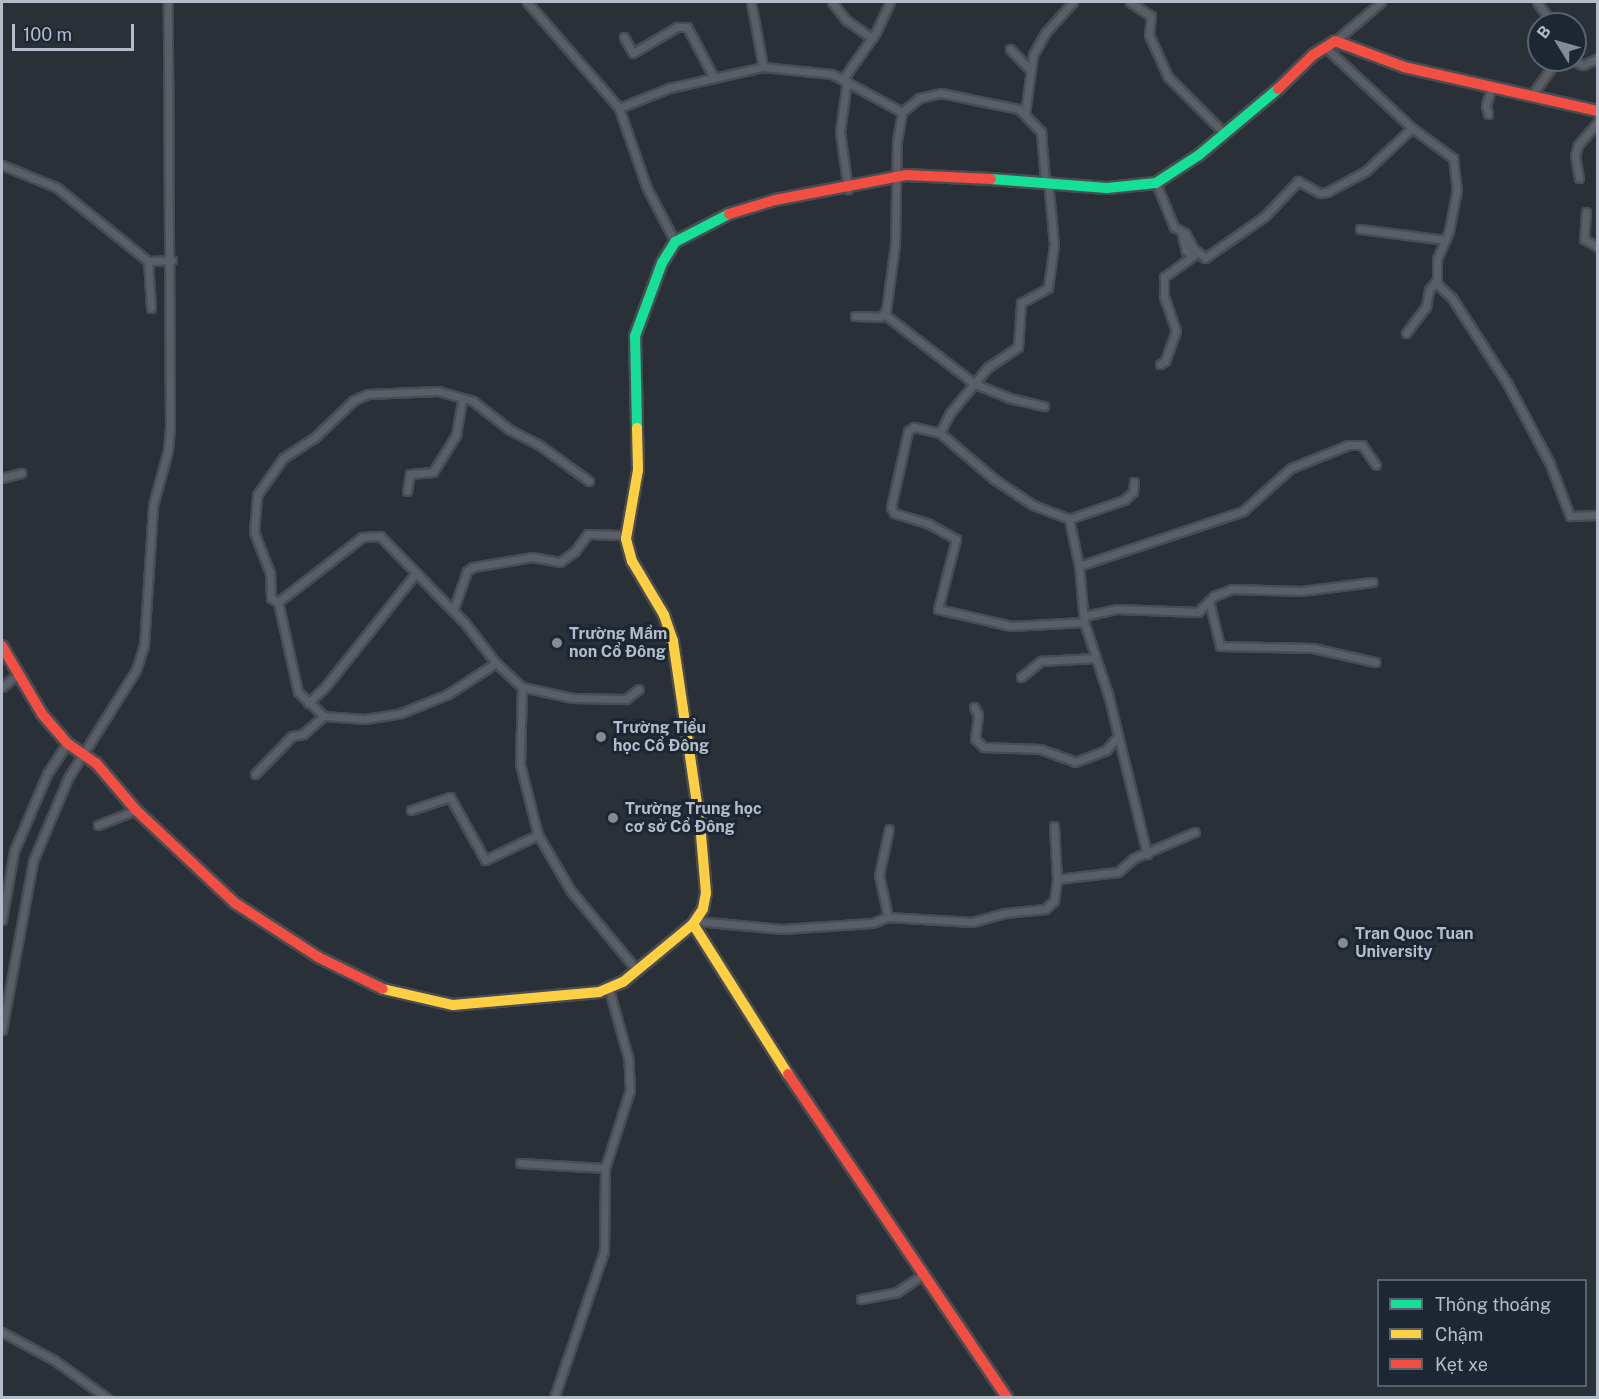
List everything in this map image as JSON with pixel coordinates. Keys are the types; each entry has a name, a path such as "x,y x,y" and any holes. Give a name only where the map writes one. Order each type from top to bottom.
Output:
{"street":[{"path":"2,920 14,851 47,774 75,748 129,682 144,646 153,505 170,441 172,260 168,2"},
{"path":"527,2 619,108 646,186 675,242"},
{"path":"752,2 763,67"},
{"path":"832,2 846,20 872,38"},
{"path":"848,189 840,132 845,79 872,38 890,2"},
{"path":"1025,114 1030,70 1037,46 1073,2"},
{"path":"1130,2 1151,16 1149,35 1168,77 1224,133"},
{"path":"2,646 42,714 75,748 136,810 235,903 285,937 354,976 437,1004 476,1004 609,990 695,922 706,893 700,823 673,642 664,615 632,561 626,535 638,470 634,336 662,263 675,242 735,211 775,200 848,189 894,177 1047,181 1107,188 1156,183 1224,133 1382,2"},
{"path":"624,37 633,53 676,27 687,27 712,76"},
{"path":"1328,46 1335,41 1350,50 1404,66 1598,111"},
{"path":"1328,46 1412,128 1451,156 1456,165 1457,189 1445,240 1437,259 1436,281 1429,290 1422,312 1406,333"},
{"path":"1010,49 1030,70"},
{"path":"619,108 712,76 763,67 845,79 902,112"},
{"path":"1531,96 1548,72"},
{"path":"1488,114 1486,105 1492,85"},
{"path":"884,314 894,244 894,177 902,112 919,98 935,93 991,101 1025,114 1041,132 1054,245 1048,288 1021,303 1018,347 990,365 950,413 940,433"},
{"path":"1579,178 1575,156 1578,145 1598,122"},
{"path":"1156,183 1174,227 1205,258 1265,216 1298,181 1320,193 1327,192 1366,171 1412,128"},
{"path":"2,165 56,187 148,261 172,260"},
{"path":"1586,212 1584,239 1598,246"},
{"path":"1360,229 1445,240"},
{"path":"1160,364 1165,361 1176,331 1164,296 1164,277 1190,262 1192,256 1186,251 1180,231"},
{"path":"148,261 152,308"},
{"path":"1436,281 1499,369 1550,464 1570,516 1598,515"},
{"path":"855,316 884,314 975,384 1009,398 1044,406"},
{"path":"496,663 448,694 401,713 365,719 324,716 308,704 298,692 278,602 270,596 270,573 254,532 254,507 257,495 279,461 314,438 354,400 368,394 438,391 462,400 473,400 510,430 538,444 589,481"},
{"path":"407,491 410,474 433,472 456,435 462,400"},
{"path":"1134,482 1133,492 1124,500 1069,519 1033,505 994,479 940,433 914,427 908,431 891,507 894,513 929,524 957,539 938,609 1011,626 1084,619 1117,609 1198,612 1209,601 1232,589 1301,591 1372,582"},
{"path":"1079,566 1243,511 1291,468 1348,445 1362,445 1376,465"},
{"path":"2,478 21,473"},
{"path":"1069,519 1079,566 1084,619 1108,694 1116,739 1147,854"},
{"path":"453,611 466,572 473,567 532,557 560,562 575,551 588,534 626,535"},
{"path":"278,602 368,535 389,541 453,611 496,663 522,687 594,700 626,699 639,689"},
{"path":"308,704 326,687 416,573"},
{"path":"1209,601 1220,646 1313,648 1375,662"},
{"path":"1021,677 1041,661 1095,658"},
{"path":"2,687 17,675"},
{"path":"522,687 520,764 538,835 571,891 636,969"},
{"path":"974,707 978,715 975,739 984,747 1040,749 1075,762 1106,750 1116,739"},
{"path":"255,774 292,736 303,734 324,716"},
{"path":"2,1030 33,861 75,748"},
{"path":"411,810 450,796 485,860 538,835"},
{"path":"98,825 136,810"},
{"path":"695,922 782,929 872,924 888,917 972,922 1005,913 1045,909 1054,902 1057,879 1054,826"},
{"path":"888,917 879,875 889,829"},
{"path":"1057,879 1118,872 1134,858 1195,832"},
{"path":"695,922 789,1076 1007,1398"},
{"path":"554,1398 604,1251 606,1168 627,1102 630,1079 628,1057 609,990"},
{"path":"520,1162 606,1168"},
{"path":"861,1299 897,1292 924,1274"},
{"path":"2,1332 54,1360 107,1398"}],"traffic: fast":[{"path":"991,179 1107,188 1156,183 1199,155 1278,89"},
{"path":"637,428 635,336 662,263 675,242 729,214"}],"traffic: slow":[{"path":"637,428 638,470 626,539 632,561 664,615 673,641 700,823 706,893 703,909 693,924"},
{"path":"383,989 453,1005 599,992 623,982 693,924 788,1074"}],"traffic: jam":[{"path":"1278,89 1313,55 1335,41 1404,67 1598,111"},
{"path":"729,214 775,200 906,175 991,179"},
{"path":"2,646 42,714 67,743 96,763 136,810 235,903 318,957 383,989"},
{"path":"788,1074 1007,1398"}],"place":[{"name":"Trường Mầm non Cổ Đông","path":"557,643"},
{"name":"Trường Tiểu học Cổ Đông","path":"601,737"},
{"name":"Trường Trung học cơ sở Cổ Đông","path":"613,818"},
{"name":"Tran Quoc Tuan University","path":"1343,943"}]}
